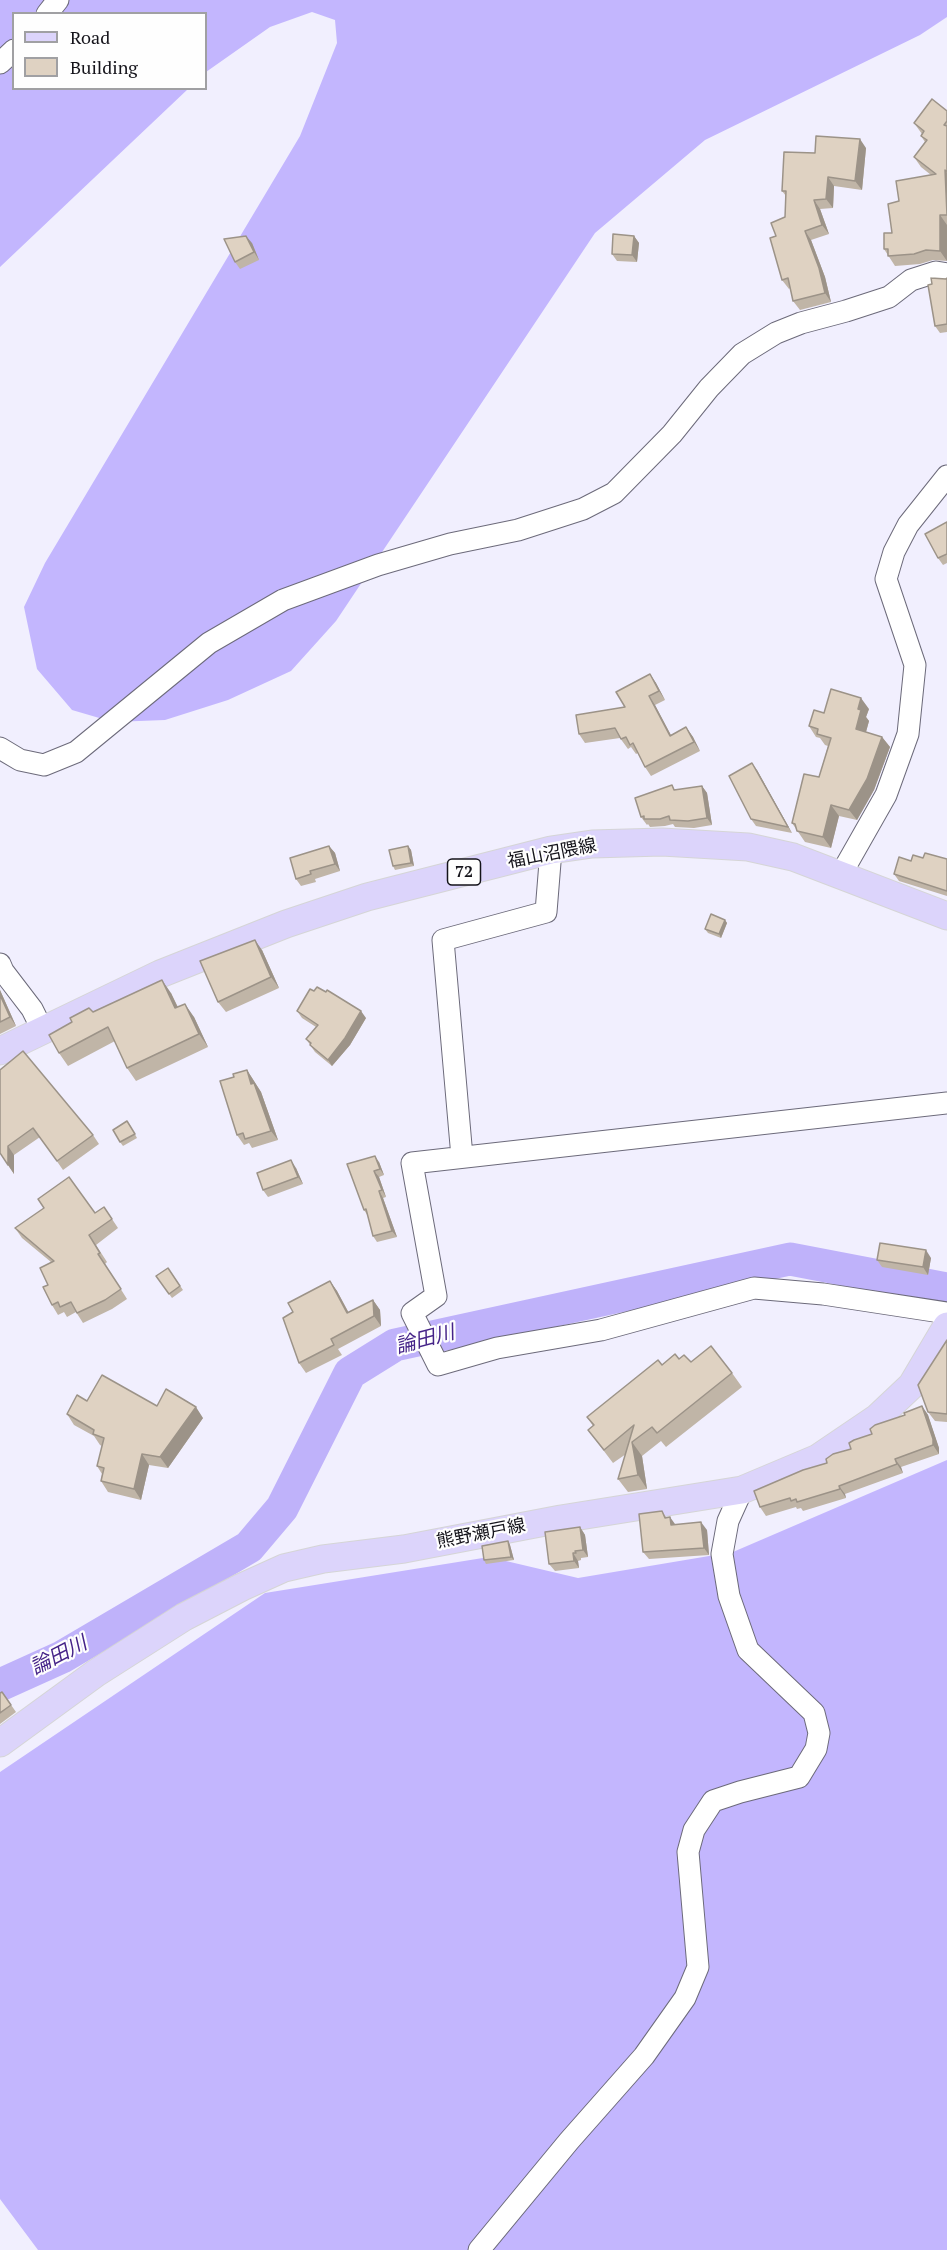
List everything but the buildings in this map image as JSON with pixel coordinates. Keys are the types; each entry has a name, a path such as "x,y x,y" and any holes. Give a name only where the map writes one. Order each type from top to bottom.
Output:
{"main road":[{"name":"福山沼隈線","path":"0,1051 160,974 286,924 367,897 551,850 592,844 650,843 748,847 793,857 947,916"},
{"name":"熊野瀬戸線","path":"0,1743 96,1673 184,1617 284,1568 323,1559 404,1549 561,1519 742,1490 818,1458 877,1418 912,1385 947,1326"}],"street":[{"path":"49,12 58,0"},
{"path":"0,63 12,52"},
{"path":"0,748 20,760 44,765 76,752 209,644 283,600 378,565 450,544 518,530 583,509 614,493 672,434 709,388 742,354 776,333 801,323 889,297 911,280 936,272 947,273"},
{"path":"840,876 886,795 908,734 915,664 886,579 894,552 908,525 947,476"},
{"path":"462,1157 443,940 546,912 551,850"},
{"path":"0,964 32,1009 43,1031"},
{"path":"947,1103 412,1163 436,1296 412,1313 438,1365 497,1348 600,1330 754,1288 823,1294 947,1313"},
{"path":"479,2250 569,2141 644,2056 685,1998 698,1967 688,1852 693,1830 713,1801 799,1777 816,1749 819,1733 814,1713 748,1650 729,1596 723,1554 728,1521 742,1490"}],"shaded area":[{"path":"0,0 947,0 947,17 920,35 705,140 595,233 336,621 291,671 228,700 165,720 113,722 72,710 37,669 24,607 45,563 300,136 337,43 335,20 312,12 270,27 207,71 207,12 12,12 12,90 187,90 0,267"},
{"path":"947,1460 947,2250 38,2250 0,2199 0,1772 265,1593 489,1557 578,1578 733,1552"}],"waterway":[{"name":"論田川","path":"0,1685 62,1657 249,1547 282,1508 350,1373 395,1345 790,1259 947,1289"}]}
